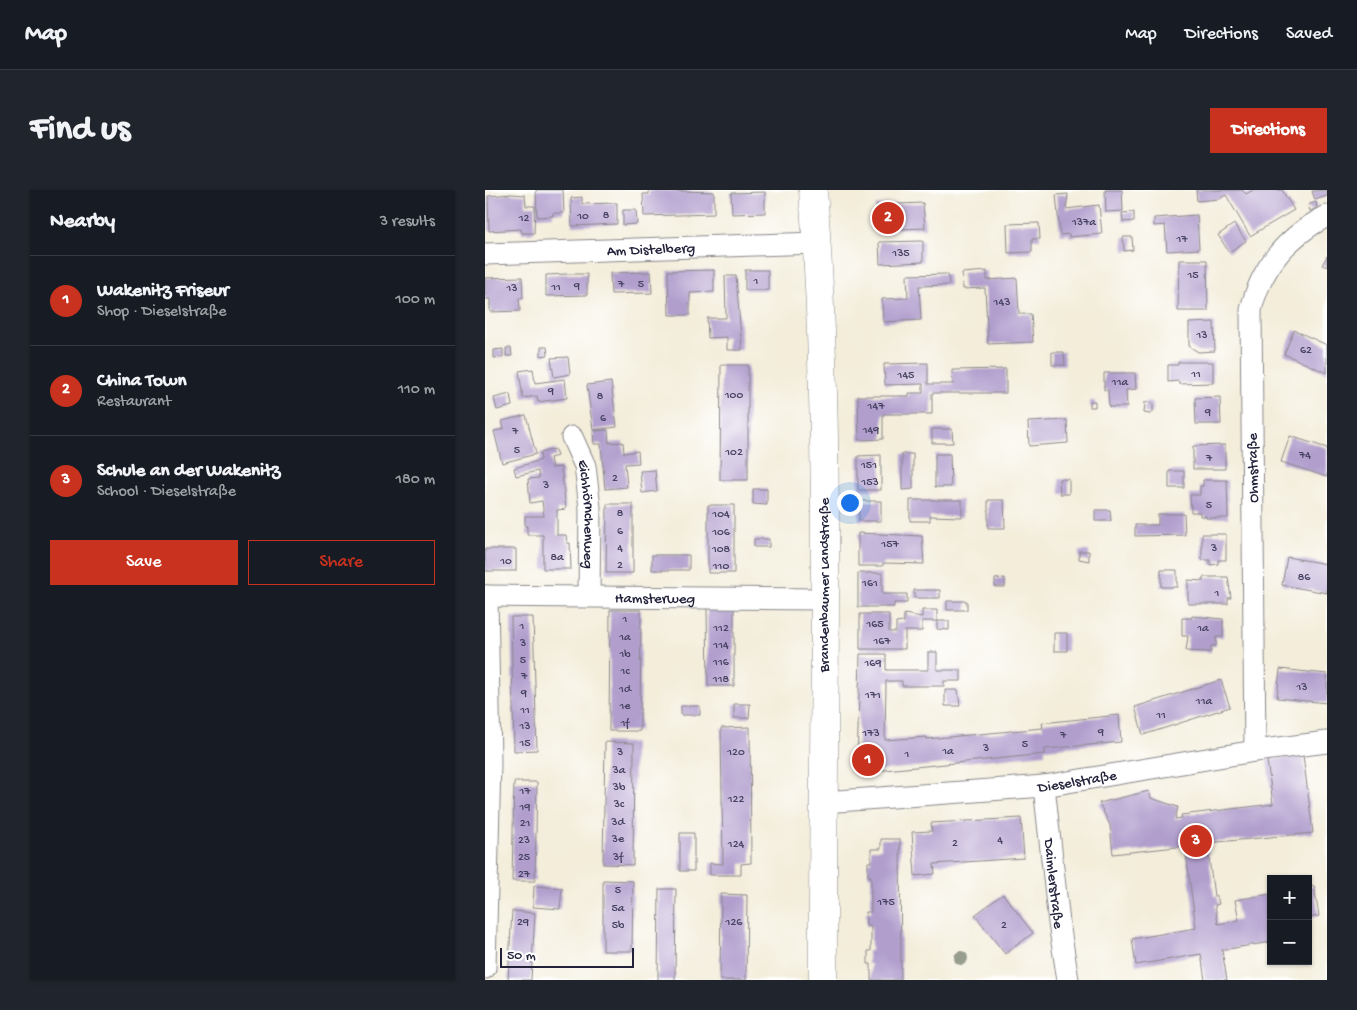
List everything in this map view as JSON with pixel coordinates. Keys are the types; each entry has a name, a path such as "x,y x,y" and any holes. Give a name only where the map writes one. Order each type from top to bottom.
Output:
{"main road":[{"name":"Brandenbaumer Landstraße","path":"813,190 822,340 824,599 823,980"}],"street":[{"name":"Ohmstraße","path":"1255,752 1251,310 1261,278 1278,254 1306,227 1327,216"},
{"name":"Am Distelberg","path":"485,254 817,243"},
{"name":"Eichhörnchenweg","path":"571,437 585,466 590,508 589,595"},
{"name":"Hamsterweg","path":"486,596 589,595 824,599"},
{"path":"485,968 488,762 486,596"},
{"name":"Dieselstraße","path":"824,802 1044,786 1327,742"},
{"name":"Daimlerstraße","path":"1044,786 1068,980"}],"building":[{"path":"536,190 563,190 564,213 553,213 553,216 537,217"},
{"path":"649,190 714,192 714,214 644,216 643,194 649,194"},
{"path":"1105,190 1122,190 1123,211 1106,212"},
{"path":"1196,190 1242,190 1246,194 1253,190 1282,190 1294,210 1250,236 1226,195 1219,199 1197,201"},
{"path":"1327,190 1327,196 1315,200 1312,191"},
{"path":"765,192 765,213 732,214 731,193"},
{"path":"1068,194 1066,209 1099,205 1102,234 1069,237 1069,234 1060,235 1056,195"},
{"path":"525,195 526,206 535,206 534,233 522,233 521,229 489,231 488,196"},
{"path":"582,197 582,204 617,203 617,224 572,226 571,198"},
{"path":"1316,202 1317,208 1310,211 1308,205"},
{"path":"923,203 925,228 878,230 876,205"},
{"path":"623,210 636,210 637,224 623,225"},
{"path":"1134,212 1134,221 1123,222 1122,213"},
{"path":"1197,215 1199,249 1167,251 1165,225 1154,226 1154,218"},
{"path":"1039,223 1040,239 1032,239 1032,252 1008,253 1007,224"},
{"path":"1234,224 1246,241 1229,252 1218,235"},
{"path":"1123,237 1132,237 1133,250 1124,251"},
{"path":"923,241 923,262 880,264 879,242"},
{"path":"1327,256 1327,267 1322,265"},
{"path":"1179,260 1207,260 1208,311 1178,311"},
{"path":"714,270 714,292 690,293 690,315 669,315 668,271"},
{"path":"745,270 768,270 768,290 745,290"},
{"path":"987,271 987,280 1017,278 1019,314 1031,314 1033,342 988,344 985,288 963,289 962,273"},
{"path":"651,272 652,293 611,294 610,273"},
{"path":"587,274 587,295 546,296 546,275"},
{"path":"948,274 949,285 919,286 921,320 883,322 882,299 908,298 907,275"},
{"path":"725,276 736,276 742,350 727,350 727,337 708,338 707,318 726,318"},
{"path":"522,277 523,298 519,298 520,311 490,312 490,299 485,299 485,278"},
{"path":"1214,322 1215,351 1198,352 1189,346 1189,323"},
{"path":"1294,330 1327,345 1327,373 1284,354"},
{"path":"541,347 547,347 548,355 541,356"},
{"path":"506,348 511,348 512,356 506,356"},
{"path":"503,349 503,357 494,358 494,350"},
{"path":"1052,352 1064,352 1065,365 1052,365"},
{"path":"568,357 570,374 554,377 551,358"},
{"path":"1178,362 1213,362 1213,383 1179,384 1179,381 1168,382 1168,365 1178,365"},
{"path":"928,363 928,384 953,384 952,370 1006,369 1006,393 932,393 932,414 883,414 883,439 859,440 858,396 909,396 909,393 923,393 923,384 885,385 884,364"},
{"path":"721,365 748,365 748,480 720,480"},
{"path":"533,369 535,383 565,379 567,398 538,402 537,396 523,398 519,371"},
{"path":"1104,373 1135,373 1136,389 1126,390 1127,407 1109,407 1108,390 1104,390"},
{"path":"611,382 617,427 593,430 587,385"},
{"path":"510,394 512,406 497,410 494,398"},
{"path":"1220,397 1221,424 1196,424 1195,398"},
{"path":"1090,401 1095,401 1095,407 1090,407"},
{"path":"1145,402 1153,403 1153,412 1150,414 1144,413"},
{"path":"526,415 536,454 502,463 494,431 504,429 502,421"},
{"path":"1067,420 1068,443 1029,446 1028,422"},
{"path":"932,429 952,429 953,443 932,443"},
{"path":"608,430 609,443 623,442 624,453 638,451 639,463 625,464 627,487 605,489 601,444 594,444 593,431"},
{"path":"1290,436 1327,448 1327,477 1281,462"},
{"path":"1225,445 1225,469 1193,469 1193,446"},
{"path":"555,449 557,456 550,458 552,468 561,467 566,509 557,510 557,535 566,535 567,543 570,543 571,569 543,569 543,535 527,535 527,526 525,526 525,516 544,516 542,501 530,503 528,479 539,478 538,471 516,476 514,468 541,460 540,453"},
{"path":"902,454 913,454 913,489 902,490"},
{"path":"935,454 950,454 951,487 935,487"},
{"path":"881,455 881,490 858,490 858,456"},
{"path":"655,470 657,491 642,493 640,471"},
{"path":"1169,471 1184,471 1184,488 1169,488"},
{"path":"1059,479 1069,479 1069,494 1060,494"},
{"path":"1203,480 1227,480 1228,518 1206,518 1206,516 1200,516 1200,512 1191,512 1190,495 1200,495 1200,486 1203,486"},
{"path":"753,489 767,489 767,505 753,504"},
{"path":"910,500 962,500 962,517 930,516 930,521 910,521"},
{"path":"988,500 1004,500 1005,528 988,528"},
{"path":"859,501 881,501 881,521 859,521"},
{"path":"607,504 633,504 633,573 606,573"},
{"path":"708,505 734,505 734,573 708,573"},
{"path":"1095,510 1110,510 1111,521 1095,521"},
{"path":"1158,514 1184,514 1185,535 1135,536 1135,525 1158,525"},
{"path":"858,533 922,536 924,564 883,563 883,566 858,566"},
{"path":"1202,534 1226,534 1226,560 1218,560 1218,564 1210,565 1210,560 1202,560"},
{"path":"754,539 769,539 769,547 754,547"},
{"path":"485,549 516,549 516,571 485,571"},
{"path":"1079,551 1089,551 1089,561 1079,559"},
{"path":"652,555 689,555 689,570 652,570"},
{"path":"1287,557 1327,564 1327,593 1282,585"},
{"path":"1161,570 1177,570 1177,587 1161,587"},
{"path":"858,573 882,573 882,594 907,594 907,603 894,603 894,607 858,607"},
{"path":"1203,577 1228,577 1231,598 1228,598 1228,604 1188,604 1188,580 1203,581"},
{"path":"1005,578 1005,587 995,587 995,579"},
{"path":"914,590 940,590 940,598 914,598"},
{"path":"947,601 967,601 967,610 947,610"},
{"path":"707,608 734,608 734,686 708,686"},
{"path":"610,610 641,610 640,731 609,731"},
{"path":"922,610 937,610 937,621 922,621 922,631 905,631 905,649 860,649 860,614 889,614 889,632 896,632 896,623 904,622 904,614 922,617"},
{"path":"1192,616 1223,619 1223,637 1216,637 1216,646 1211,646 1211,652 1186,651 1188,636 1182,636 1182,618 1192,618"},
{"path":"511,617 533,617 537,750 514,751"},
{"path":"937,621 949,621 949,630 937,629"},
{"path":"1054,633 1067,633 1067,651 1054,651"},
{"path":"928,652 937,652 937,670 961,670 961,681 944,681 944,686 902,686 902,681 886,681 885,740 927,737 927,739 1043,728 1042,723 1119,715 1121,742 1045,749 1045,754 885,770 857,770 860,654 886,654 886,670 928,670"},
{"path":"1280,669 1327,674 1327,703 1277,698"},
{"path":"1221,680 1230,707 1143,735 1135,707"},
{"path":"945,690 958,690 960,706 945,706"},
{"path":"734,704 750,704 749,718 734,718"},
{"path":"681,706 700,706 700,715 681,715"},
{"path":"750,727 751,863 741,864 741,875 710,875 710,863 723,864 721,728"},
{"path":"605,742 634,743 633,865 603,864"},
{"path":"1303,755 1313,833 1207,843 1214,896 1217,896 1219,904 1215,905 1218,924 1239,920 1235,900 1267,895 1267,943 1222,950 1227,980 1205,980 1201,954 1136,965 1132,939 1196,928 1185,846 1113,854 1110,825 1099,803 1149,791 1151,798 1178,807 1175,819 1182,818 1181,815 1273,804 1267,760"},
{"path":"514,782 537,782 535,881 512,881"},
{"path":"1021,818 1024,858 934,864 935,874 915,876 912,832 932,831 931,823"},
{"path":"680,833 694,833 694,871 680,871"},
{"path":"881,839 900,839 901,980 871,980 871,964 868,964 868,951 871,951 871,926 866,926 866,912 871,912 871,876 868,876 868,862 871,862 871,849 881,849"},
{"path":"603,880 633,881 632,951 603,951"},
{"path":"534,886 562,888 560,909 533,907"},
{"path":"1312,886 1314,886 1319,916 1312,917"},
{"path":"659,889 676,889 675,980 658,980"},
{"path":"721,894 747,895 746,980 720,980"},
{"path":"1003,894 1033,933 1005,954 975,915"},
{"path":"512,911 535,913 531,980 508,980"}],"place":[{"name":"China Town","path":"888,218"},
{"name":"Wakenitz Friseur","path":"868,760"},
{"name":"Schule an der Wakenitz","path":"1196,841"}]}
